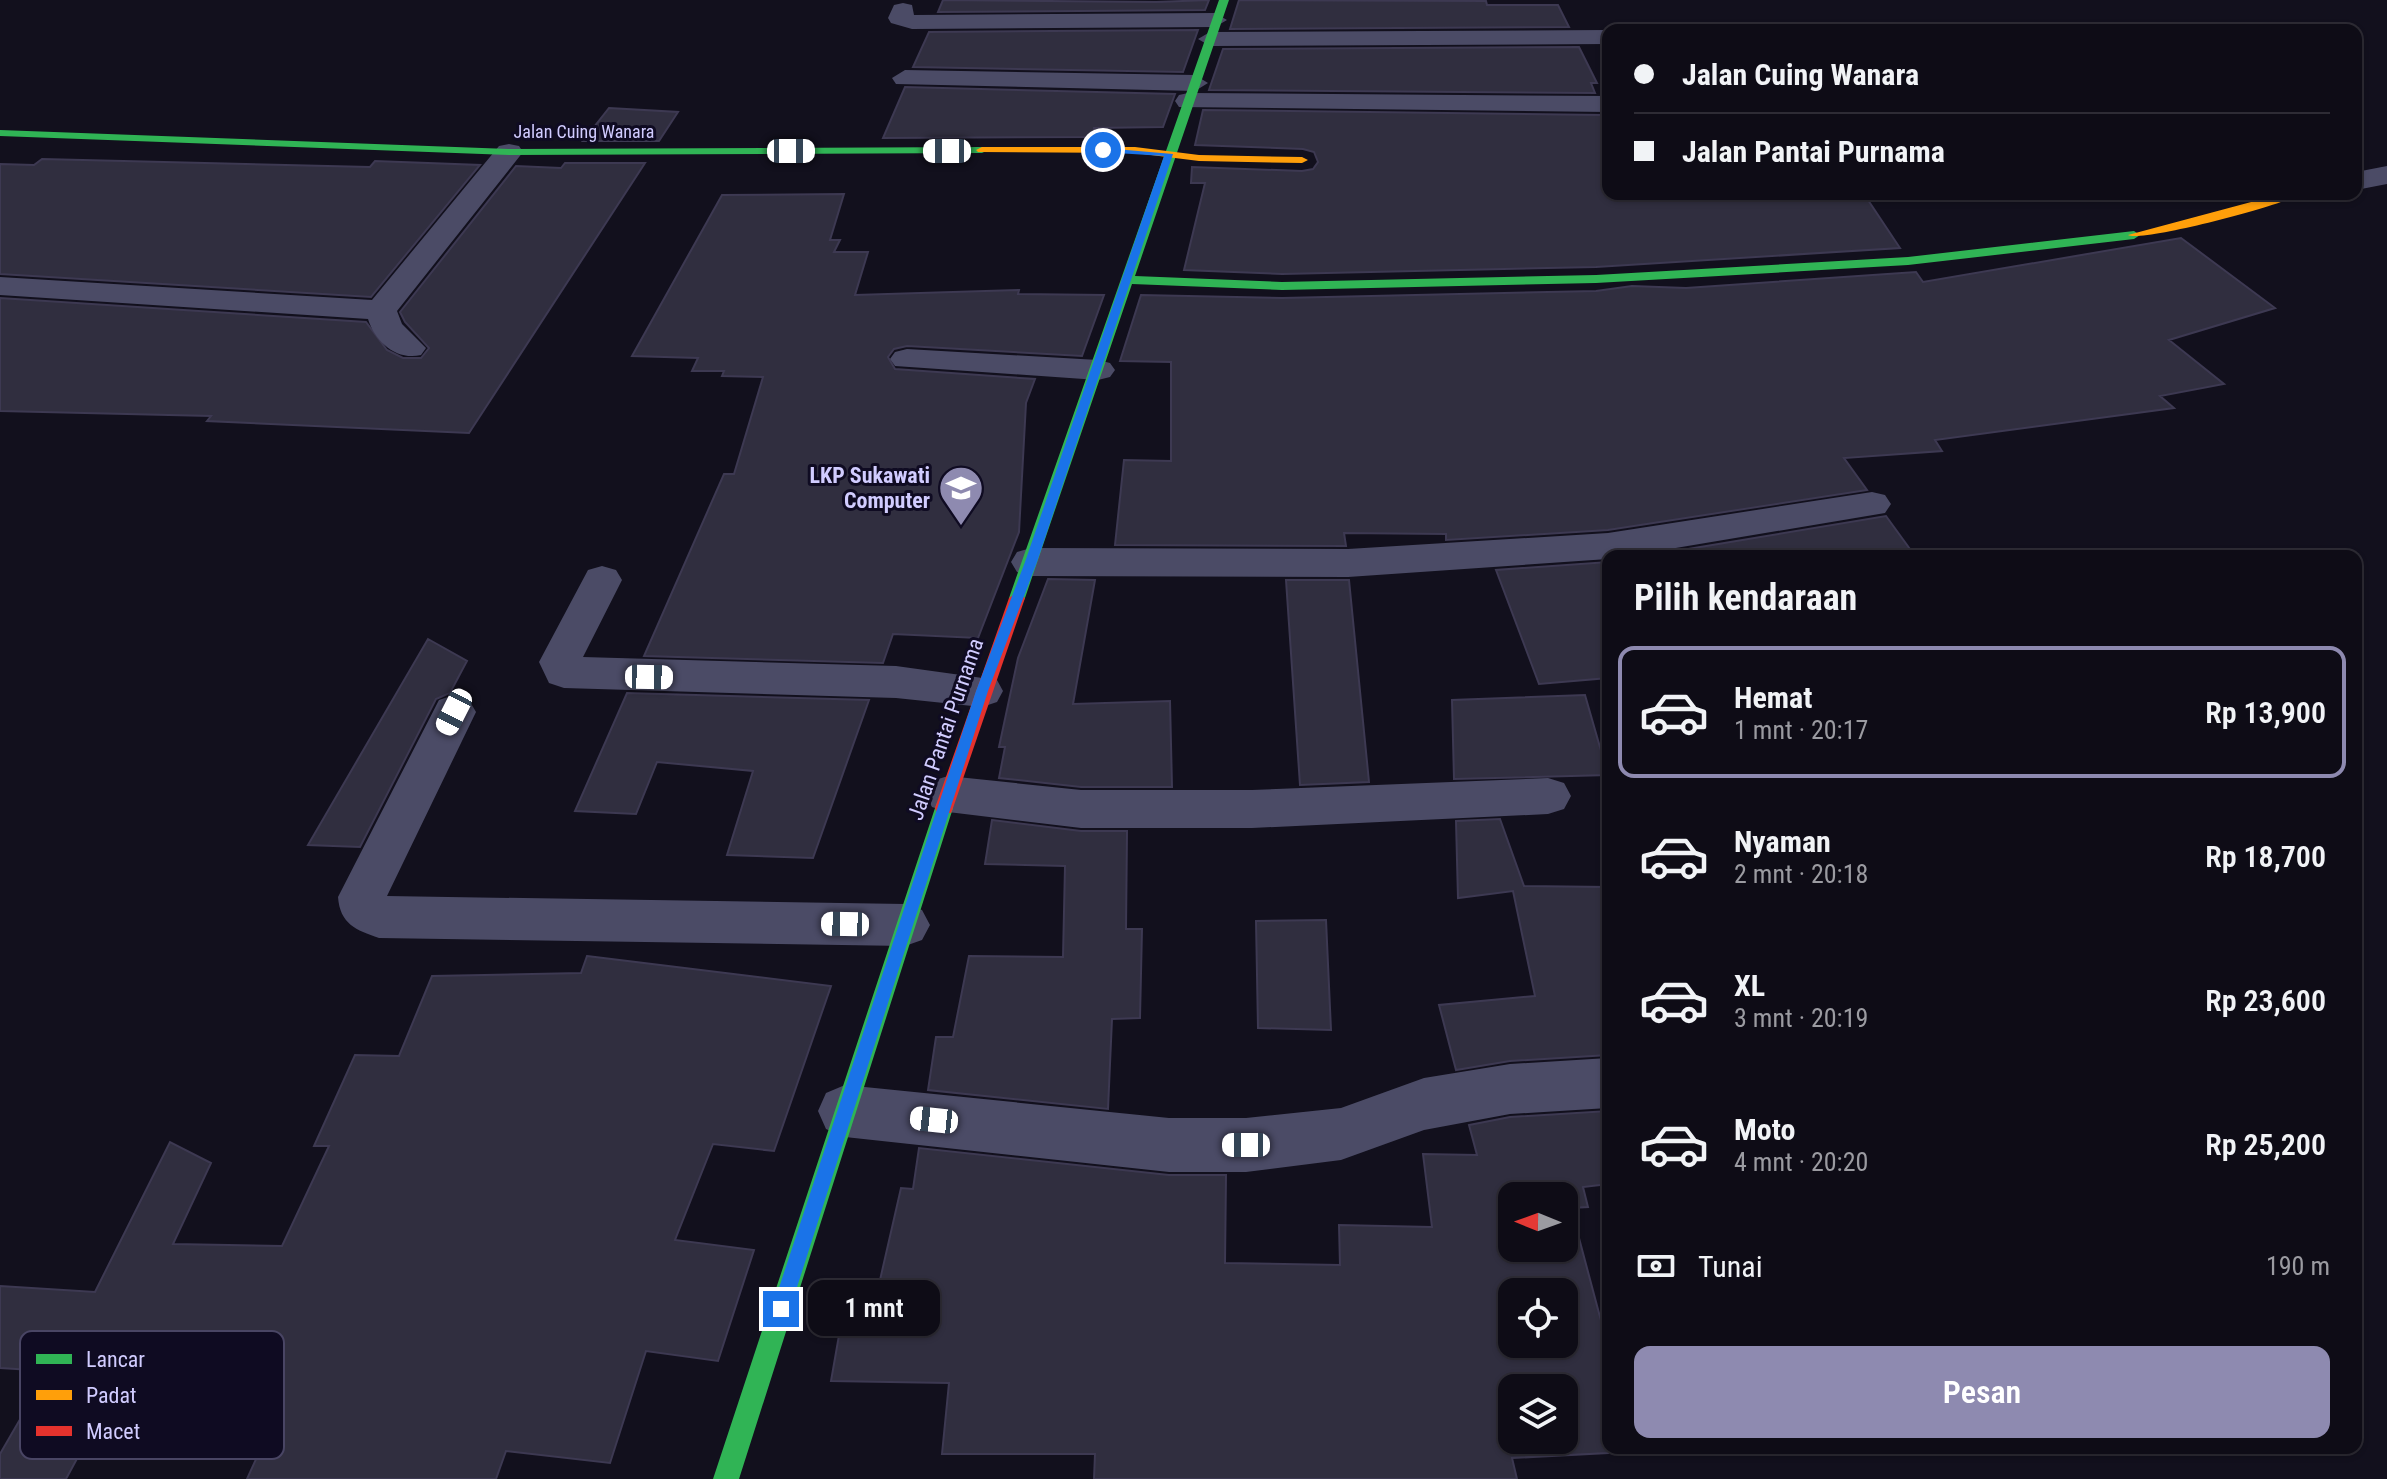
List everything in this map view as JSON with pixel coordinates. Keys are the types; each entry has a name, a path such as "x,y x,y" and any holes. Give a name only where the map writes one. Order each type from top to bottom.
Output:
{"street":[{"path":"903,10 900,18 912,22 1217,20 1602,37"},
{"name":"Jalan Pantai Purnama","path":"726,1479 982,691 1031,562 1217,20"},
{"path":"905,78 1191,92 1602,104"},
{"name":"Jalan Cuing Wanara","path":"0,133 509,152 1135,150 1302,160"},
{"path":"381,310 509,152"},
{"path":"2362,180 2387,175"},
{"path":"1127,280 1297,286 1596,279 1632,274 1686,276 1885,264 2005,254 2162,231 2273,200"},
{"path":"0,286 381,310"},
{"path":"381,310 387,328 409,348"},
{"path":"907,359 1098,370"},
{"path":"1031,562 1348,563 1608,546 1872,504"},
{"path":"602,580 560,662 564,672 896,682 982,691"},
{"path":"454,712 362,897 362,908 367,913 379,917 905,925"},
{"path":"948,794 1081,809 1252,809 1548,796"},
{"path":"845,1111 1169,1145 1246,1145 1341,1134 1424,1104 1510,1089 1602,1083"}],"building":[{"path":"943,0 1209,0 1205,10 938,12"},
{"path":"1239,0 1486,1 1487,5 1558,5 1569,27 1230,29"},
{"path":"1198,30 1183,72 913,67 929,32"},
{"path":"1579,47 1597,83 1591,83 1595,93 1209,90 1223,49"},
{"path":"905,87 1175,94 1163,127 1094,128 1093,137 883,138"},
{"path":"609,108 678,112 659,141 583,141"},
{"path":"1203,110 1602,115 1602,200 1868,200 1900,248 1596,267 1282,274 1184,270 1205,183 1191,183 1192,167 1302,171 1313,169 1318,162 1314,152 1303,149 1195,145"},
{"path":"42,159 370,167 375,161 480,165 371,297 0,274 0,164 34,165"},
{"path":"565,163 645,163 469,433 207,421 211,416 0,411 0,298 366,322 387,350 403,358 421,358 429,348 400,312 516,166 561,168"},
{"path":"844,194 830,240 840,240 834,252 868,252 855,295 1019,290 1018,294 1104,295 1082,356 907,346 894,349 888,357 895,369 1035,379 1026,403 1019,532 978,638 893,634 883,663 644,656 724,474 734,474 763,377 722,376 724,371 692,371 698,358 632,356 722,195"},
{"path":"2181,238 2275,308 2169,340 2224,384 2160,396 2174,408 1935,440 1942,451 1844,458 1867,490 1608,530 1446,540 1446,534 1344,533 1346,546 1115,545 1124,460 1171,461 1171,362 1120,361 1141,295 1282,298 1596,291 1632,286 1686,288 1916,272 1923,282"},
{"path":"1886,516 1911,550 1682,550"},
{"path":"1602,562 1602,679 1539,684 1496,570"},
{"path":"1048,579 1095,580 1073,704 1170,701 1172,787 1081,787 999,778 1005,747 999,747 1018,658"},
{"path":"1286,580 1349,580 1369,782 1300,785"},
{"path":"428,639 467,661 450,693 436,699 360,847 308,845"},
{"path":"627,693 869,700 813,858 727,855 753,771 657,762 636,814 575,811"},
{"path":"1585,695 1602,754 1602,775 1454,779 1452,700"},
{"path":"1500,819 1524,886 1602,887 1602,1055 1510,1061 1456,1070 1439,1005 1535,996 1513,891 1458,898 1456,821"},
{"path":"992,820 1081,831 1127,831 1126,929 1142,929 1140,1018 1112,1019 1108,1109 928,1090 936,1037 953,1037 969,956 1063,957 1065,866 985,864"},
{"path":"1326,920 1331,1030 1258,1028 1256,921"},
{"path":"587,956 831,986 774,1151 713,1144 675,1240 754,1250 718,1361 646,1351 610,1463 506,1451 496,1479 247,1479 256,1459 284,1459 284,1331 20,1331 20,1369 0,1368 0,1286 95,1292 170,1142 211,1163 173,1244 282,1246 329,1146 314,1146 355,1055 399,1056 432,976 581,973"},
{"path":"1602,1111 1602,1185 1583,1187 1588,1207 1578,1208 1578,1182 1498,1182 1498,1262 1578,1262 1578,1234 1602,1324 1602,1453 1512,1458 1517,1479 1094,1479 1095,1454 942,1454 949,1383 831,1381 845,1301 875,1302 901,1188 913,1189 919,1148 1169,1175 1226,1175 1225,1263 1340,1265 1339,1225 1432,1227 1423,1154 1477,1155 1469,1125 1510,1117"},
{"path":"20,1419 20,1459 77,1459 66,1479 0,1479 0,1454"}],"traffic: fast":[{"path":"1017,598 1224,0"},
{"path":"0,133 509,152 982,150"},
{"path":"1127,280 1282,286 1596,279 1908,261 2134,235"},
{"path":"726,1479 944,808"}],"traffic: slow":[{"path":"982,150 1135,150 1199,158 1302,160"},
{"path":"2134,235 2162,231 2273,200"}],"traffic: jam":[{"path":"944,808 1017,598"}],"place":[{"name":"LKP Sukawati Computer","path":"961,527"}],"route":[{"path":"781,1309 982,691 1098,370 1169,154 1103,150"}]}
